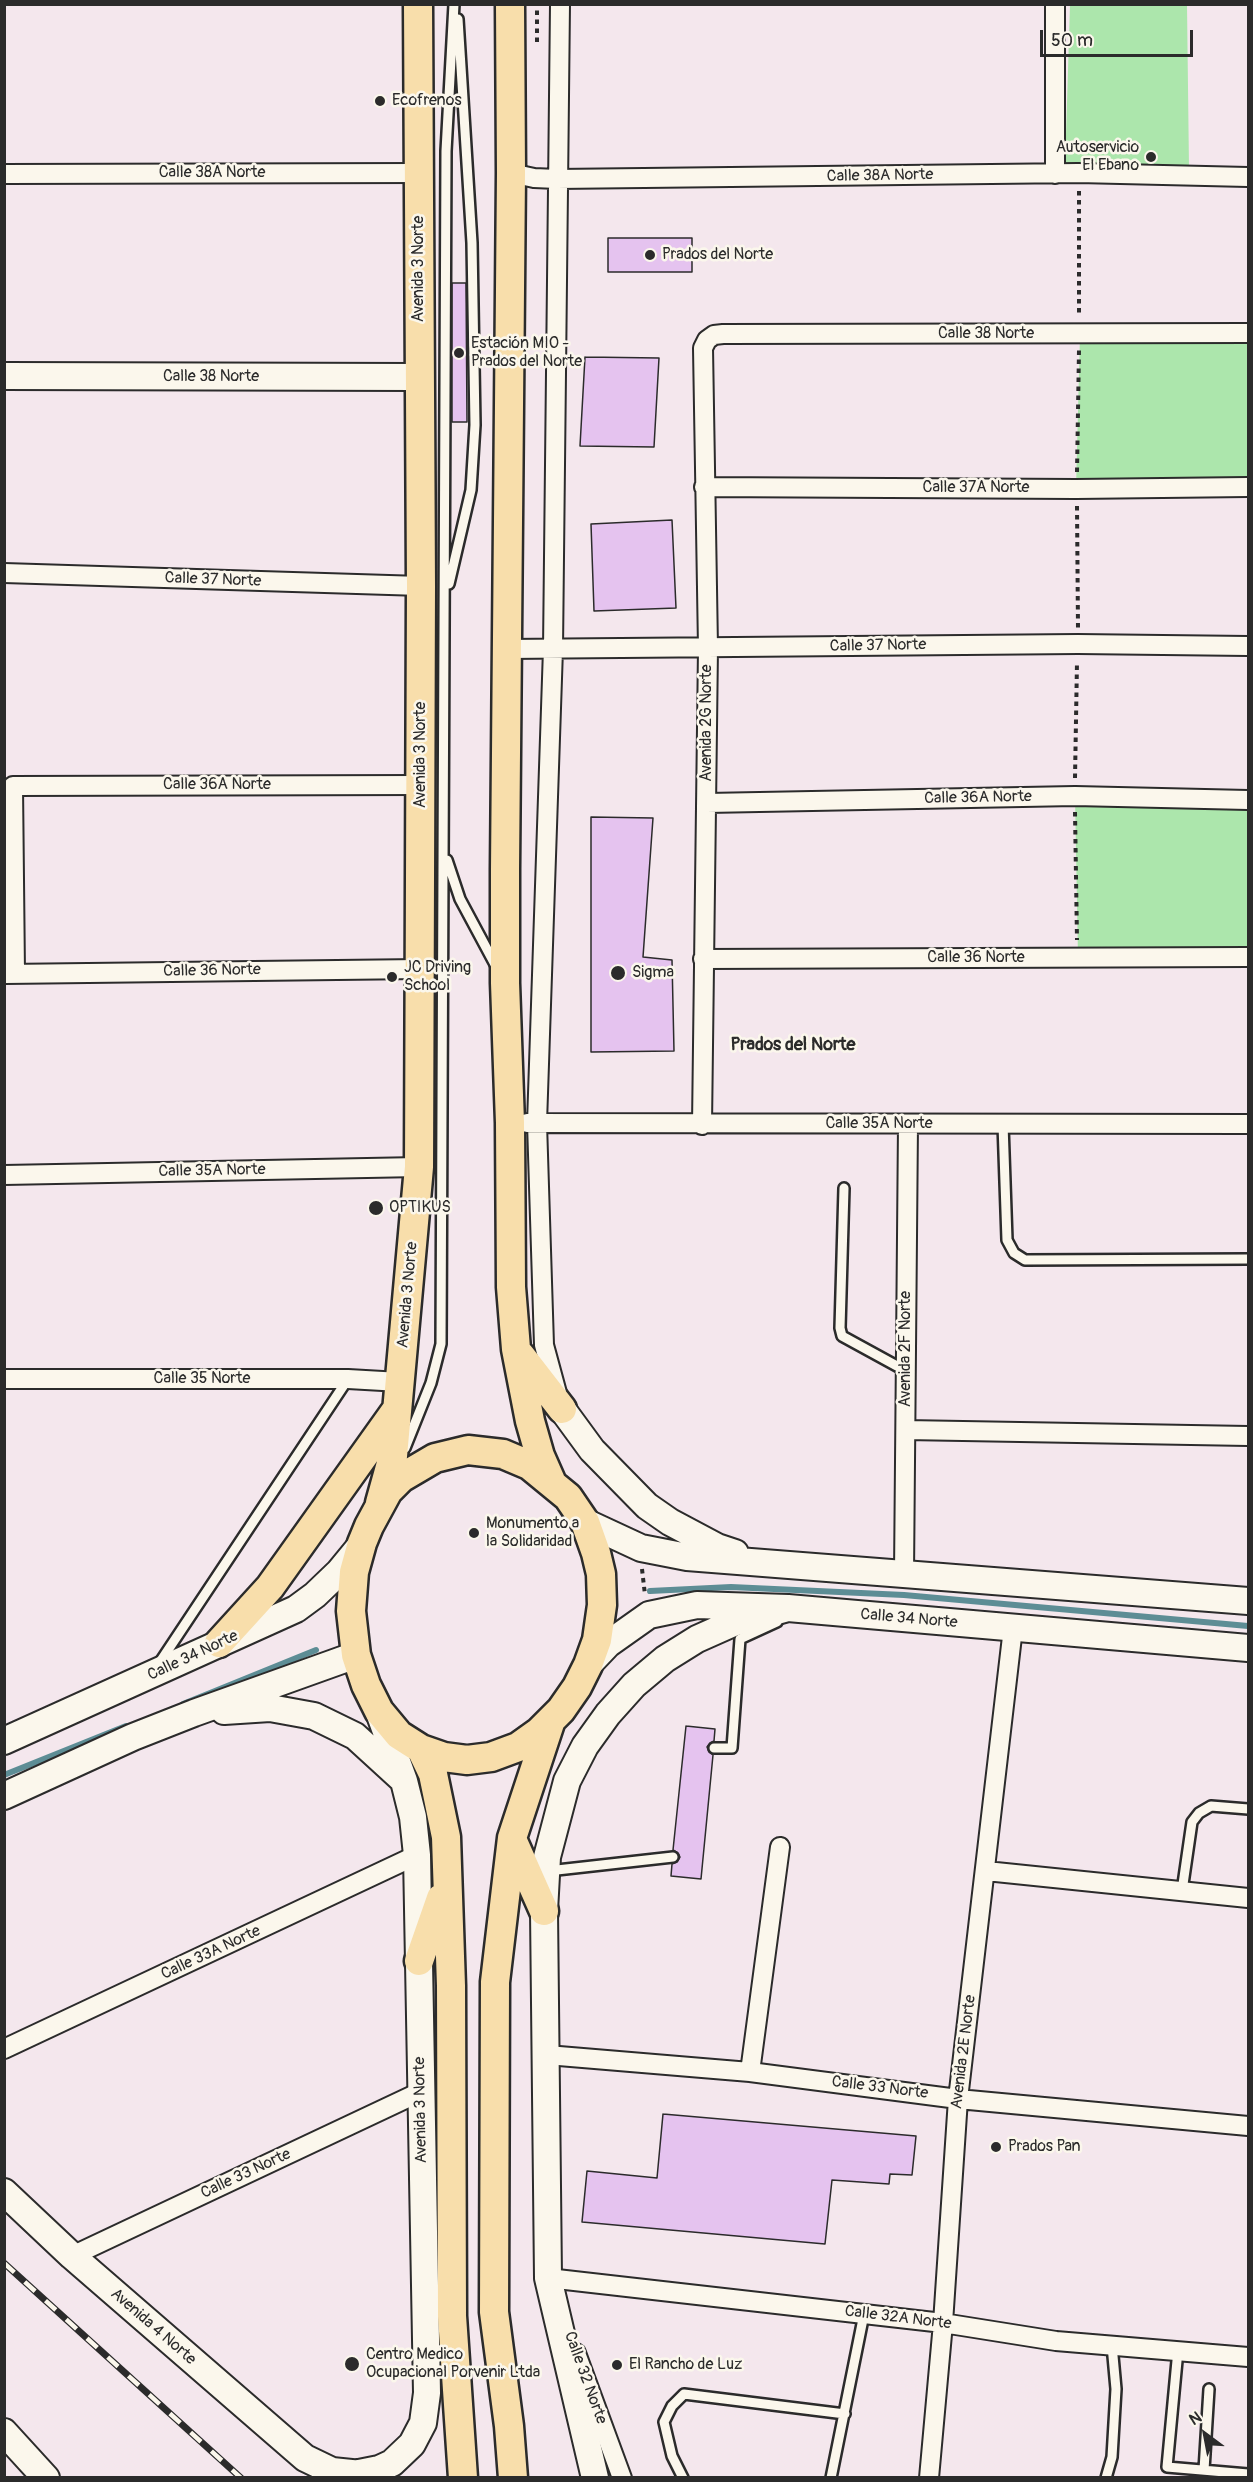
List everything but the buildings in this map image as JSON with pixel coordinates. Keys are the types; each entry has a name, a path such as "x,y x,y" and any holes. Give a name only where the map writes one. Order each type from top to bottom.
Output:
{"main road":[{"name":"Avenida 3 Norte","path":"418,4 418,377 421,586 419,1167 393,1456 384,1497 362,1544 354,1572 351,1611 356,1655 366,1685 379,1712 399,1735 421,1749 433,1774 443,1815 451,1986 452,2316 463,2478"},
{"path":"510,4 511,173 505,983 524,1123 511,1287 516,1349 530,1421 540,1456 551,1481"},
{"path":"516,1349 561,1409"},
{"path":"219,1643 270,1587 399,1395"},
{"path":"384,1497 401,1479 435,1458 468,1450 503,1454 529,1465 568,1497 585,1522 601,1574 602,1605 597,1640 588,1665 577,1687 561,1710 539,1732 518,1747 490,1757 467,1760 444,1757 421,1749"},
{"path":"513,2478 509,2426 494,2312 495,1982 512,1838 552,1717"},
{"path":"512,1838 544,1911"},
{"path":"419,1961 446,1881"}],"street":[{"path":"560,4 553,649 524,1123 544,1345 561,1409 592,1450 647,1506 670,1522 717,1547 767,1564"},
{"path":"1055,4 1055,174"},
{"name":"Calle 38A Norte","path":"4,174 419,173"},
{"name":"Calle 38A Norte","path":"511,173 534,178 557,179 1078,173 1248,177"},
{"name":"Calle 38 Norte","path":"723,333 1248,333"},
{"name":"Avenida 2G Norte","path":"702,1125 708,648 703,348 707,340 723,333"},
{"name":"Calle 38 Norte","path":"4,376 418,377"},
{"name":"Calle 37A Norte","path":"704,487 1076,489 1248,487"},
{"name":"Calle 37 Norte","path":"4,573 421,586"},
{"name":"Calle 37 Norte","path":"507,649 1078,644 1248,646"},
{"name":"Calle 36A Norte","path":"10,973 13,786 421,785"},
{"name":"Calle 36A Norte","path":"707,803 1075,796 1248,800"},
{"name":"Calle 36 Norte","path":"703,960 1248,957"},
{"name":"Calle 36 Norte","path":"10,973 420,969"},
{"name":"Calle 35A Norte","path":"524,1123 1248,1124"},
{"name":"Avenida 2F Norte","path":"904,1574 908,1124"},
{"name":"Calle 35A Norte","path":"4,1174 419,1167"},
{"name":"Calle 35 Norte","path":"4,1379 348,1379 399,1395"},
{"path":"906,1430 1248,1436"},
{"path":"585,1522 641,1548 687,1557 1248,1601"},
{"name":"Calle 34 Norte","path":"4,1741 296,1609 339,1572 362,1544"},
{"name":"Calle 34 Norte","path":"588,1665 608,1644 648,1615 697,1605 797,1609 1248,1648"},
{"path":"595,2478 548,2278 544,1911 547,1857 567,1781 585,1746 627,1692 665,1659 697,1639 733,1623 797,1609"},
{"name":"Avenida 2E Norte","path":"929,2478 944,2324 958,2098 1013,1628"},
{"path":"4,1796 133,1737 356,1655"},
{"path":"194,1713 270,1708 314,1716 355,1736 405,1781"},
{"name":"Avenida 3 Norte","path":"354,2474 379,2469 392,2463 412,2444 423,2423 427,2392 417,1856 413,1817 405,1781 379,1712"},
{"path":"750,2072 780,1847"},
{"name":"Calle 33A Norte","path":"4,2049 417,1856"},
{"path":"986,1871 1248,1898"},
{"name":"Calle 33 Norte","path":"547,2055 750,2072 958,2098 1248,2126"},
{"name":"Calle 33 Norte","path":"72,2256 420,2092"},
{"name":"Avenida 4 Norte","path":"4,2192 72,2256 305,2458 332,2471 354,2474"},
{"name":"Calle 32A Norte","path":"548,2278 864,2314 1056,2341 1248,2357"},
{"name":"Calle 32 Norte","path":"548,2278 621,2478"},
{"path":"4,2432 46,2478"},
{"path":"354,2474 392,2478"}],"lane":[{"path":"445,601 471,490 475,425 472,243 455,4"},
{"path":"384,1497 431,1383 441,1344 446,151 455,4"},
{"path":"444,851 460,898 505,983"},
{"path":"1003,1124 1007,1240 1014,1253 1025,1260 1248,1260"},
{"path":"844,1188 840,1328 842,1336 906,1371"},
{"path":"150,1676 348,1379"},
{"path":"714,1748 732,1748 740,1638 797,1609"},
{"path":"1182,1891 1192,1822 1199,1813 1212,1806 1248,1809"},
{"path":"546,1871 673,1857"},
{"path":"831,2478 864,2314"},
{"path":"1106,2478 1112,2457 1116,2389 1112,2345"},
{"path":"1178,2350 1167,2467 1248,2474"},
{"path":"1204,2470 1209,2389"},
{"path":"683,2478 672,2456 664,2422 672,2406 684,2394 845,2414"}],"path":[{"path":"1076,489 1080,334 1078,173"},
{"path":"1075,796 1078,958"},
{"path":"641,1548 642,1582 648,1615"}],"green space":[{"path":"1070,5 1187,5 1189,169 1065,168"},
{"path":"1248,333 1248,487 1076,489 1080,334"},
{"path":"1075,796 1248,800 1248,957 1078,958"}],"waterway":[{"path":"650,1591 731,1587 904,1595 1248,1626"},
{"path":"183,1704 316,1650"},
{"path":"4,1775 126,1726"}],"railway":[{"path":"4,2263 241,2478"}],"place":[{"name":"Ecofrenos","path":"380,101"},
{"name":"Autoservicio El Ebano","path":"1151,157"},
{"name":"Prados del Norte","path":"650,255"},
{"name":"Estación MIO - Prados del Norte","path":"459,353"},
{"name":"Sigma","path":"618,973"},
{"name":"JC Driving School","path":"392,977"},
{"name":"OPTIKUS","path":"376,1208"},
{"name":"Monumento a la Solidaridad","path":"474,1533"},
{"name":"Prados Pan","path":"996,2147"},
{"name":"Centro Medico Ocupacional Porvenir Ltda","path":"352,2364"},
{"name":"El Rancho de Luz","path":"617,2365"}],"district":[{"name":"Prados del Norte","path":"793,1045"}]}
